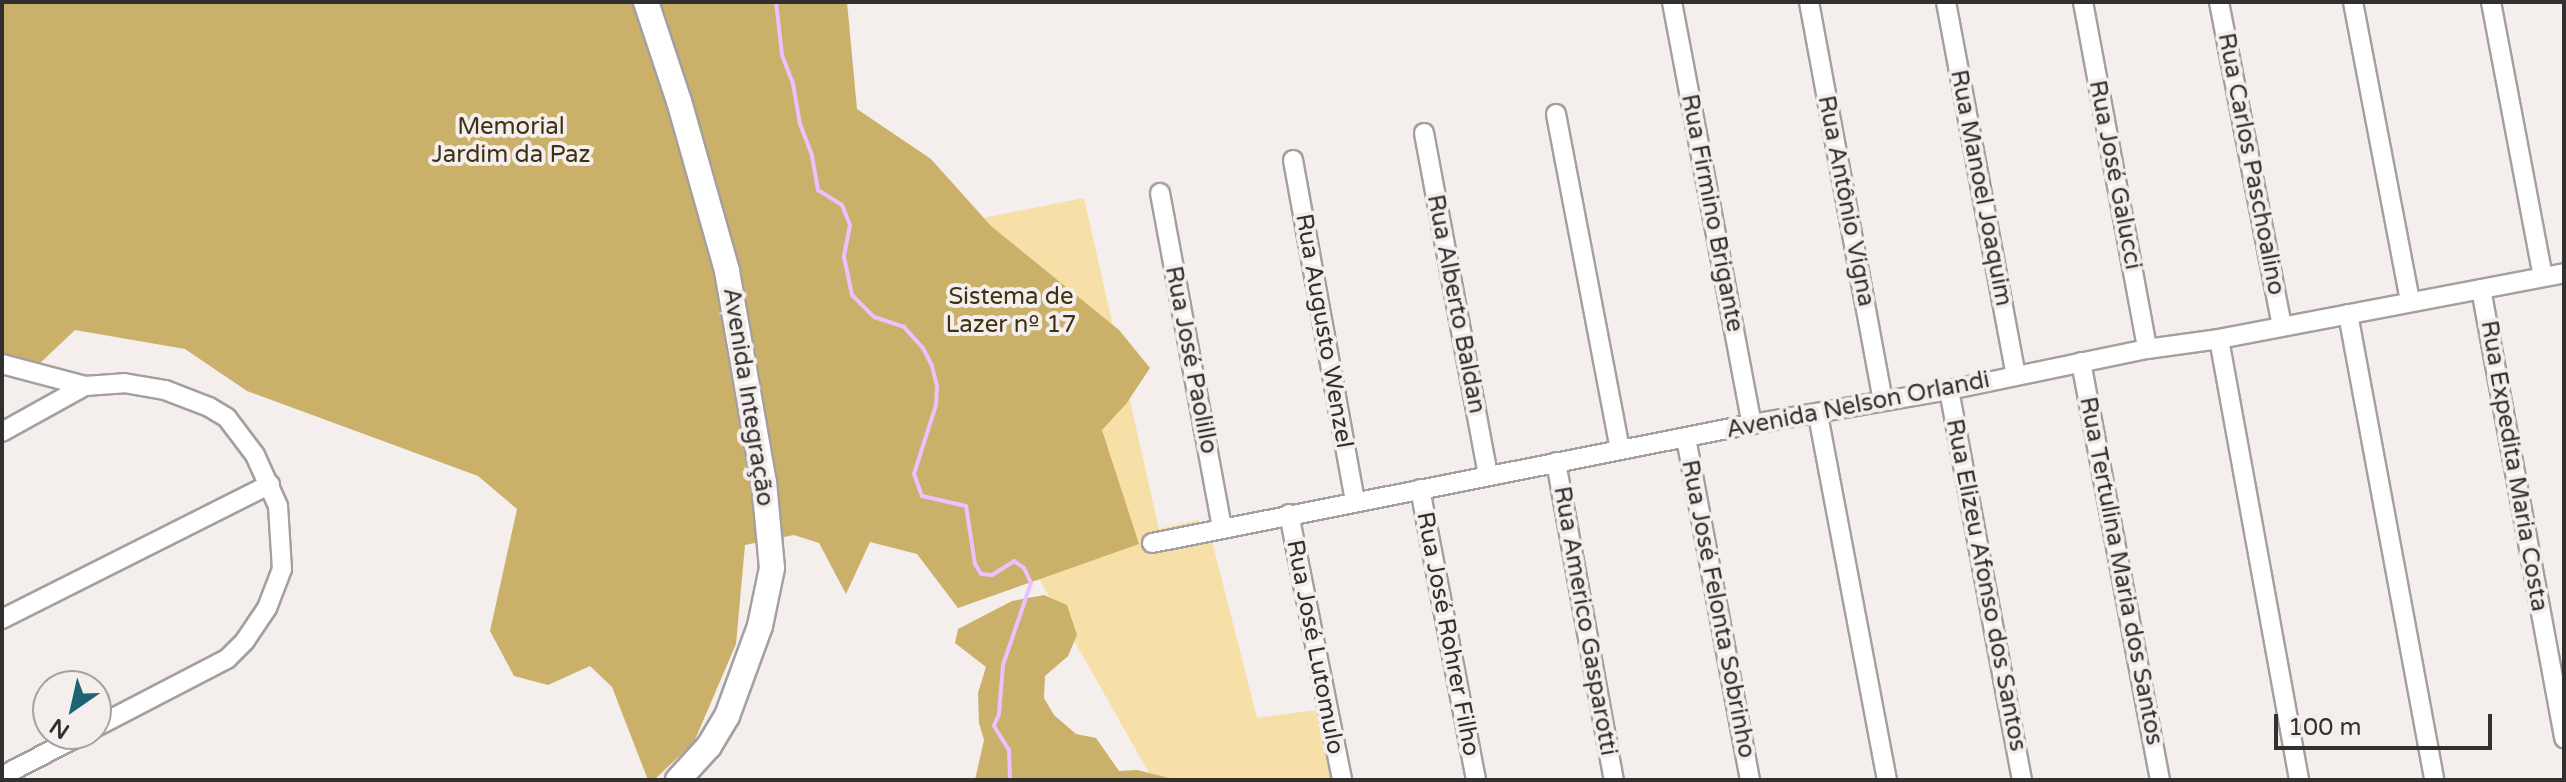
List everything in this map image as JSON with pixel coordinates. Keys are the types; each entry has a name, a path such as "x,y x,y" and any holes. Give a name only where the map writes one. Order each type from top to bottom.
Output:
{"main road":[{"name":"Avenida Integração","path":"646,2 679,101 727,271 764,482 772,568 760,626 732,705 709,746 678,780"}],"street":[{"name":"Rua Firmino Brigante","path":"1672,2 1752,424"},
{"name":"Rua Antônio Vigna","path":"1809,2 1883,400"},
{"name":"Rua Manoel Joaquim","path":"1946,2 2016,375"},
{"name":"Rua José Galucci","path":"2083,2 2147,349"},
{"name":"Rua Carlos Paschoalino","path":"2219,2 2282,326"},
{"path":"2353,2 2410,300"},
{"path":"2491,2 2543,276"},
{"path":"1556,114 1620,450"},
{"name":"Rua Alberto Baldan","path":"1424,133 1488,474"},
{"name":"Rua Augusto Wenzel","path":"1293,160 1355,502"},
{"name":"Rua José Paolillo","path":"1160,193 1222,527"},
{"name":"Avenida Nelson Orlandi","path":"1152,543 1488,474 1752,424 1818,415 2147,349 2219,339 2410,300 2564,273"},
{"name":"Rua Expedita Maria Costa","path":"2481,289 2564,738"},
{"path":"2348,314 2434,780"},
{"path":"2219,339 2299,780"},
{"name":"Rua Tertulina Maria dos Santos","path":"2081,362 2160,780"},
{"path":"2,364 85,386 124,383 181,393 227,418 255,455 270,484 282,532 282,569 257,625 227,659 112,719"},
{"path":"2,432 85,386"},
{"name":"Rua Elizeu Afonso dos Santos","path":"1949,390 2022,780"},
{"path":"1818,415 1887,780"},
{"name":"Rua José Felonta Sobrinho","path":"1686,438 1750,780"},
{"name":"Rua Americo Gasparotti","path":"1556,462 1614,780"},
{"path":"2,619 270,484"},
{"name":"Rua José Rohrer Filho","path":"1420,489 1476,780"},
{"name":"Rua José Lutomulo","path":"1289,514 1342,780"},
{"path":"2,776 52,750"}],"green space":[{"name":"Memorial Jardim da Paz","path":"2,2 847,2 857,109 931,159 991,226 1119,330 1150,368 1126,404 1102,430 1139,544 958,608 917,554 870,542 846,594 819,543 794,535 745,545 736,644 694,742 654,780 648,780 612,687 590,666 548,685 514,676 490,631 517,509 478,476 247,391 185,349 75,330 37,366 2,356"},
{"name":"Sistema de Lazer nº 17","path":"1084,198 1159,529 1198,520 1212,541 1257,718 1316,710 1331,780 1153,780 952,425 867,241"},
{"path":"1044,595 1067,605 1077,635 1068,656 1045,676 1044,698 1054,715 1076,734 1096,738 1119,771 1137,770 1177,780 975,780 984,740 979,723 978,693 986,667 955,643 958,629 1012,601"}],"waterway":[{"path":"776,2 782,55 793,84 818,190 842,205 850,225 844,257 852,295 874,317 904,327 923,348 932,366 937,386 936,405 914,474 922,496 966,506 975,564 981,574 992,575 1014,561 1024,568 1031,583 1003,665 999,714 994,726 1009,750 1010,780"}]}
